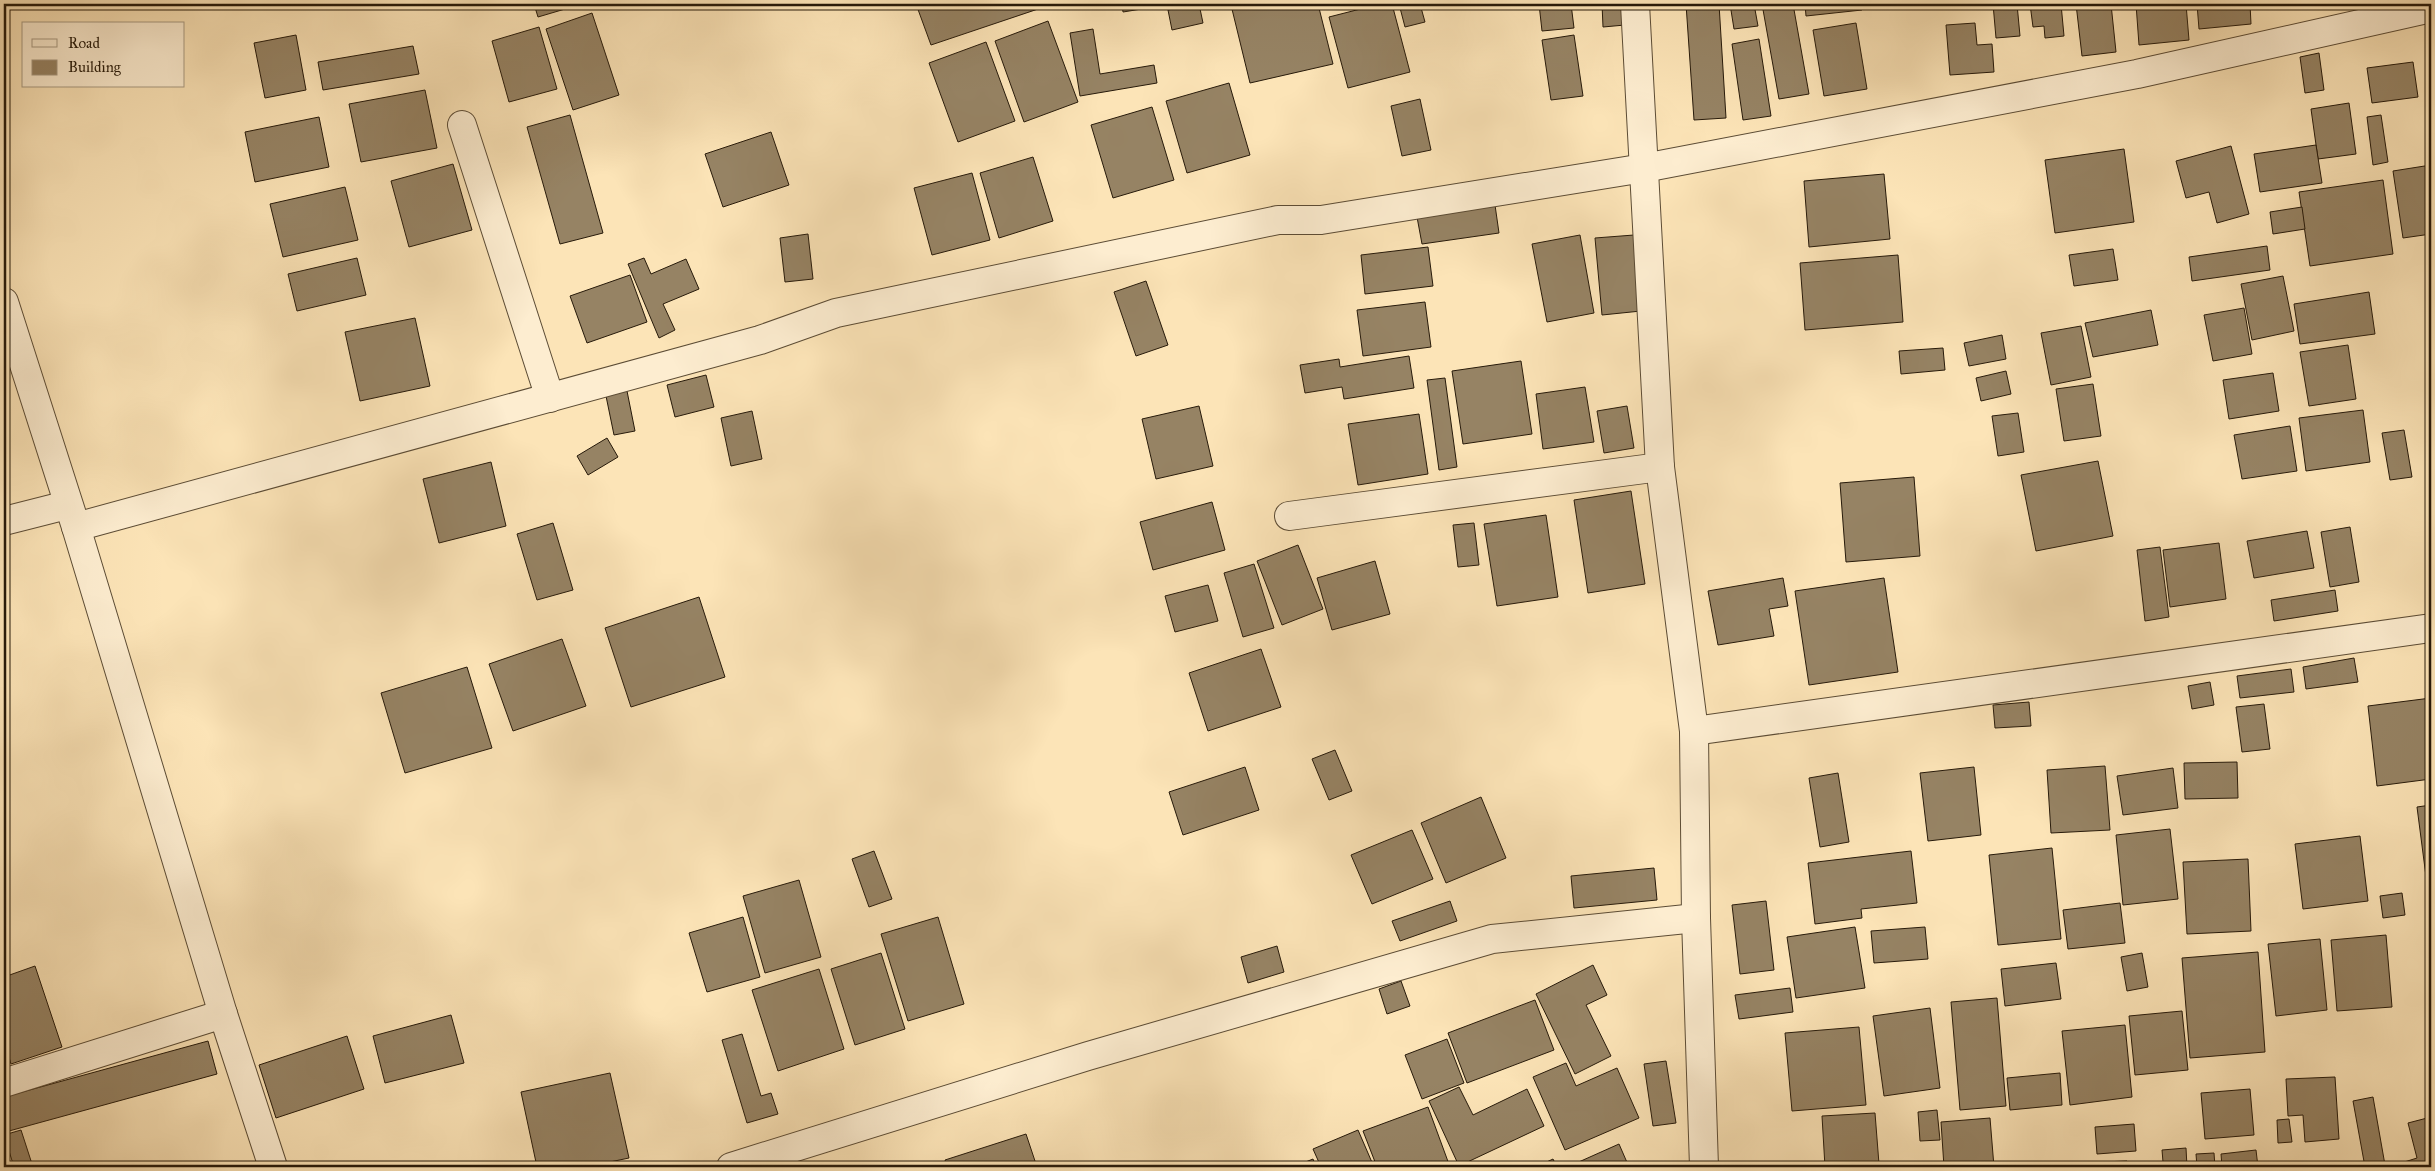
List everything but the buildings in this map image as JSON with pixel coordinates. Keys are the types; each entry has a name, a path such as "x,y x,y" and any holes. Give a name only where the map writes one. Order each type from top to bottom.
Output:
{"street":[{"path":"1635,4 1660,467 1694,731 1696,918 1704,1167"},
{"path":"4,521 71,516 550,398 760,340 836,313 1278,220 1320,220 1644,168 2137,74 2431,8"},
{"path":"462,125 550,398"},
{"path":"4,302 223,1014 273,1167"},
{"path":"1289,516 1660,467"},
{"path":"1694,731 2431,628"},
{"path":"731,1167 1088,1056 1492,939 1696,918"},
{"path":"4,1082 223,1014"}]}
